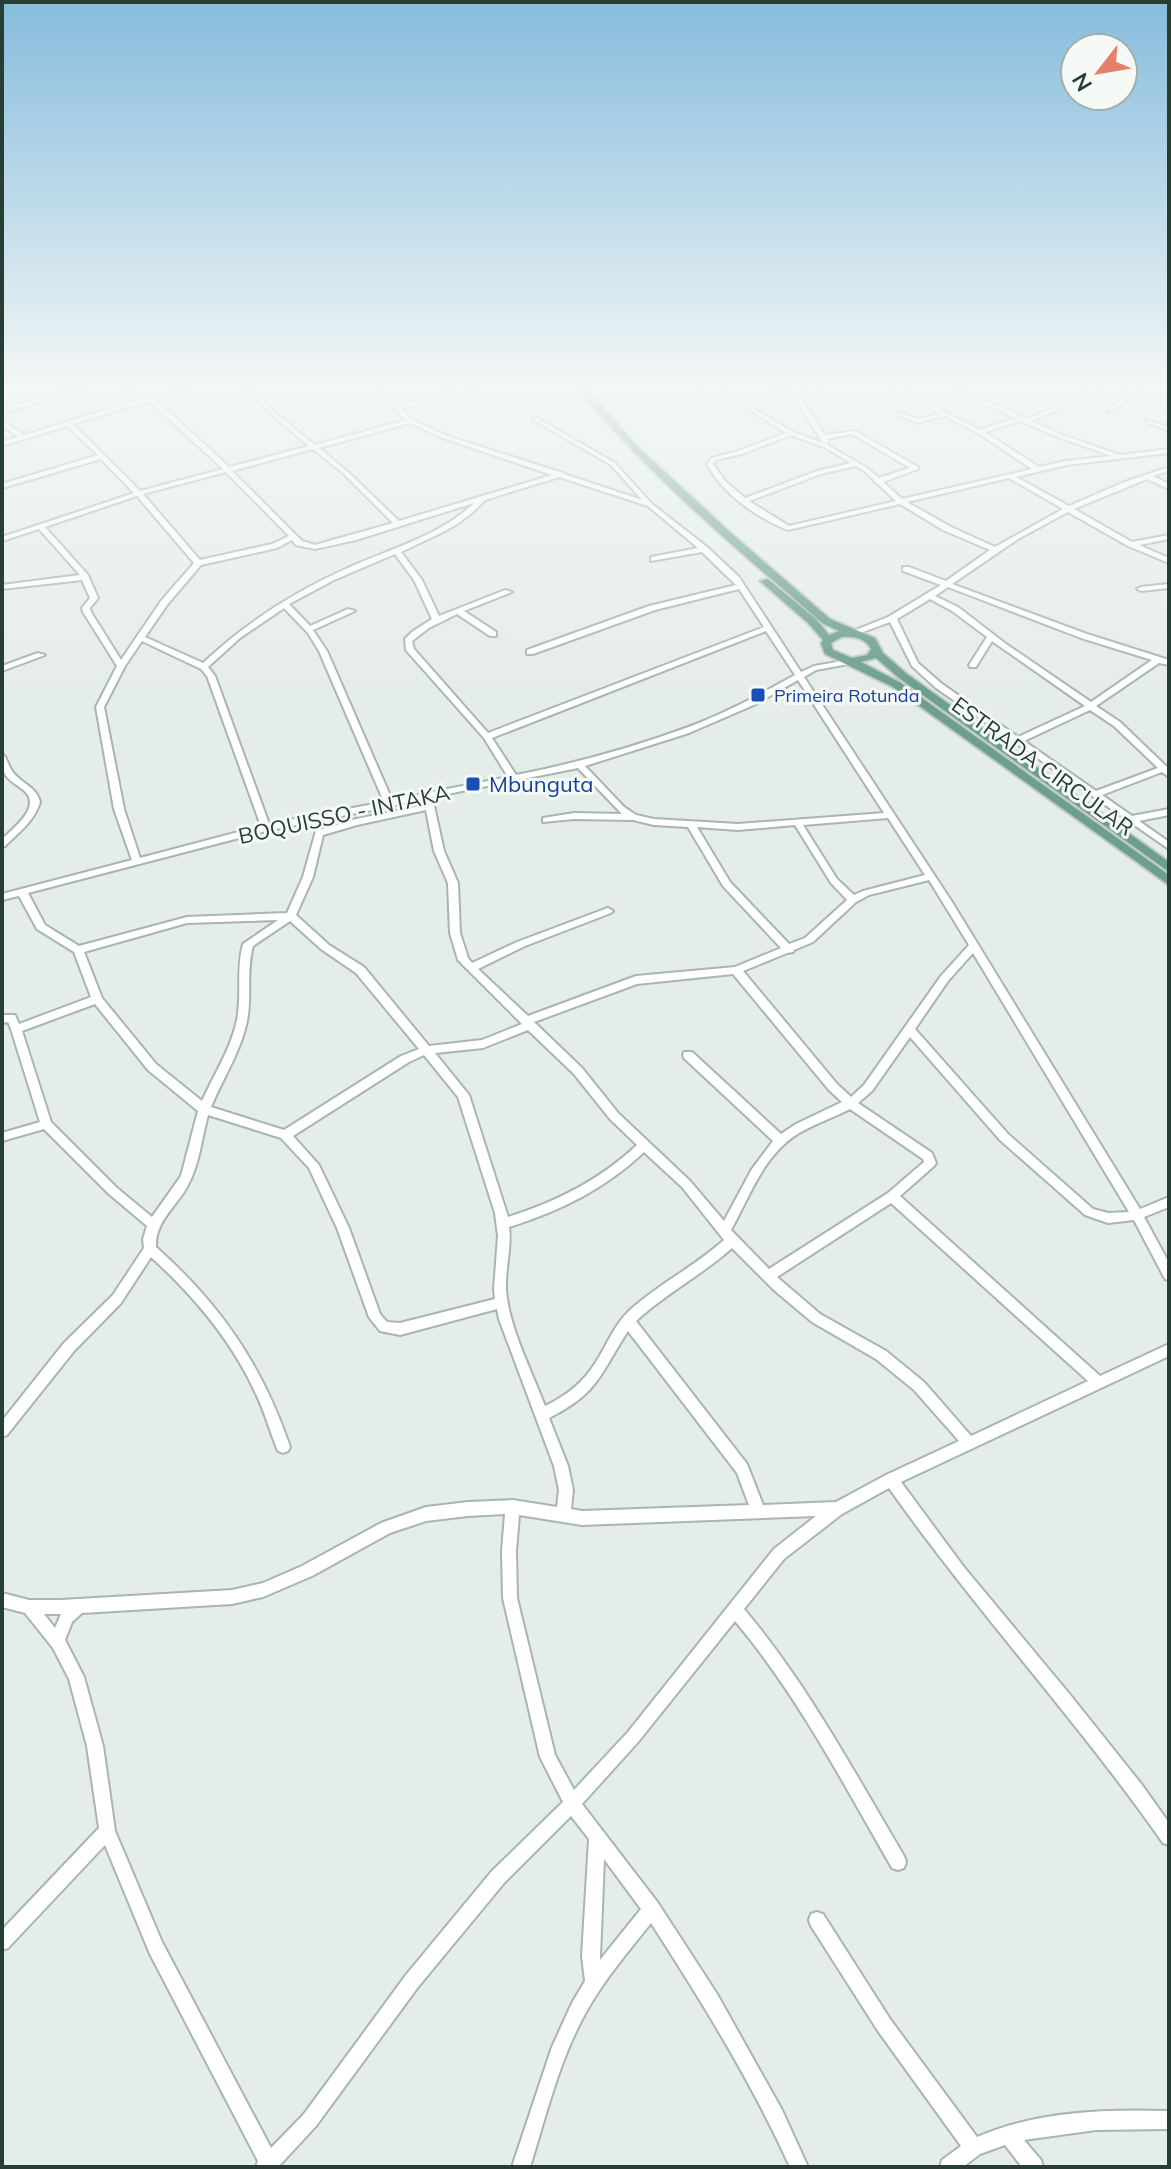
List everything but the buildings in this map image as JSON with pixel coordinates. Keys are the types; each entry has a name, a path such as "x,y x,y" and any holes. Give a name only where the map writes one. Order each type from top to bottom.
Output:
{"main road":[{"path":"659,485 812,621 827,642 835,635 852,633"},
{"path":"671,485 826,621 852,633"},
{"name":"ESTRADA CIRCULAR","path":"852,633 866,637 903,676 1169,868"},
{"name":"ESTRADA CIRCULAR","path":"827,642 829,652 897,685 1169,881"},
{"path":"851,661 871,657 875,646"}],"street":[{"path":"129,485 198,563"},
{"path":"2,539 108,502 175,485"},
{"path":"243,485 299,543 315,547 521,485"},
{"path":"357,485 398,524"},
{"path":"595,485 650,505"},
{"path":"632,485 741,586 974,946 1136,1213 1169,1275"},
{"path":"728,485 788,528 969,485"},
{"path":"745,500 784,485"},
{"path":"883,485 900,501 946,528 995,550"},
{"path":"1027,485 1131,544 1169,561"},
{"path":"852,633 883,625 995,550 1071,509 1126,485"},
{"path":"204,667 236,636 284,603 447,526 483,497"},
{"path":"41,526 85,577 94,598 86,608 87,612 121,666"},
{"path":"137,862 119,809 99,714 105,693 164,603 198,563 274,546 293,537"},
{"path":"1131,544 1169,537"},
{"path":"654,559 704,549"},
{"path":"396,550 418,580 437,621"},
{"path":"906,569 1084,636 1169,663"},
{"path":"2,587 85,577"},
{"path":"530,652 652,608 741,586"},
{"path":"1141,589 1169,586"},
{"path":"508,592 437,621 410,637 410,650 487,737 513,778"},
{"path":"929,596 955,609 1117,724 1166,772 1096,794"},
{"path":"284,603 309,629 336,680 390,805"},
{"path":"309,629 351,611"},
{"path":"460,612 493,634"},
{"path":"893,619 915,664 924,673 1169,846"},
{"path":"875,646 883,625"},
{"path":"487,737 768,628"},
{"path":"973,665 991,637"},
{"path":"141,638 204,667 222,700 266,828"},
{"path":"814,668 827,642"},
{"path":"2,669 41,655"},
{"path":"1019,740 1089,707 1159,659"},
{"path":"814,668 851,661"},
{"name":"BOQUISSO - INTAKA","path":"2,897 266,828 390,805 429,802 513,778 579,764 686,731 753,702 814,668"},
{"path":"2,756 12,778 35,794 34,807 28,819 2,844"},
{"path":"579,764 621,809 633,817"},
{"path":"283,1447 257,1376 232,1338 172,1268 150,1249 148,1238 153,1224 177,1196 187,1178 204,1109 242,1025 246,1002 242,975 248,944 291,916 308,877 319,833 429,802 439,851 453,883 458,949 471,968 578,1071 614,1116 686,1184 729,1235 800,1306 881,1355 919,1386 970,1444"},
{"path":"1132,819 1169,812"},
{"path":"546,820 574,816 633,817 691,825 738,827 890,815"},
{"path":"797,822 834,881 853,900"},
{"path":"691,825 726,884 789,950"},
{"path":"285,1135 405,1059 426,1050 483,1044 636,980 736,970 789,950 831,923 853,900 875,890 930,877"},
{"path":"22,892 41,927 78,950 97,999 152,1067 204,1109 285,1135 313,1165 343,1228 375,1317 384,1327 400,1329 501,1303"},
{"path":"471,968 521,944 608,911"},
{"path":"78,950 187,920 291,916 325,947 360,970 463,1095 502,1224 501,1303 515,1350 561,1466 566,1490 563,1516"},
{"path":"541,1415 562,1405 588,1385 637,1310 694,1274 729,1235 756,1170 780,1140 851,1104 868,1087 911,1031 950,970 974,946"},
{"path":"736,970 820,1073 851,1104 928,1156 930,1163 892,1196 769,1276"},
{"path":"16,1029 97,999"},
{"path":"2,1019 9,1017 16,1029 46,1124 113,1191 153,1224"},
{"path":"911,1031 1004,1137 1101,1220 1113,1220 1169,1202"},
{"path":"688,1055 780,1140"},
{"path":"2,1137 46,1124"},
{"path":"502,1224 546,1211 597,1185 645,1144"},
{"path":"892,1196 1098,1382"},
{"path":"2,1431 69,1347 117,1299 150,1249"},
{"path":"628,1321 742,1469 758,1510"},
{"path":"29,1607 57,1641 76,1677 86,1705 107,1831 156,1948 267,2165 310,2120 412,1981 498,1877 572,1804 665,1700 779,1554 837,1509 891,1480 1169,1350"},
{"path":"891,1480 937,1547 1011,1631 1117,1762 1169,1837"},
{"path":"2,1600 29,1607 232,1597 263,1590 307,1571 386,1528 426,1514 513,1507 563,1516 615,1518 837,1509"},
{"path":"513,1507 509,1575 515,1626 548,1757 572,1804 652,1909 711,2000 776,2116 799,2167"},
{"path":"57,1641 67,1617 79,1606"},
{"path":"735,1610 784,1671 839,1756 898,1862"},
{"path":"2,1942 107,1831"},
{"path":"594,1983 591,1956 597,1838"},
{"path":"521,2167 552,2069 577,2011 594,1983 652,1909"},
{"path":"817,1920 884,2025 974,2148"},
{"path":"949,2167 974,2148 1009,2136 1064,2125 1169,2120"},
{"path":"1009,2136 1034,2167"}],"place":[{"name":"Primeira Rotunda","path":"758,695"},
{"name":"Mbunguta","path":"473,784"}]}
